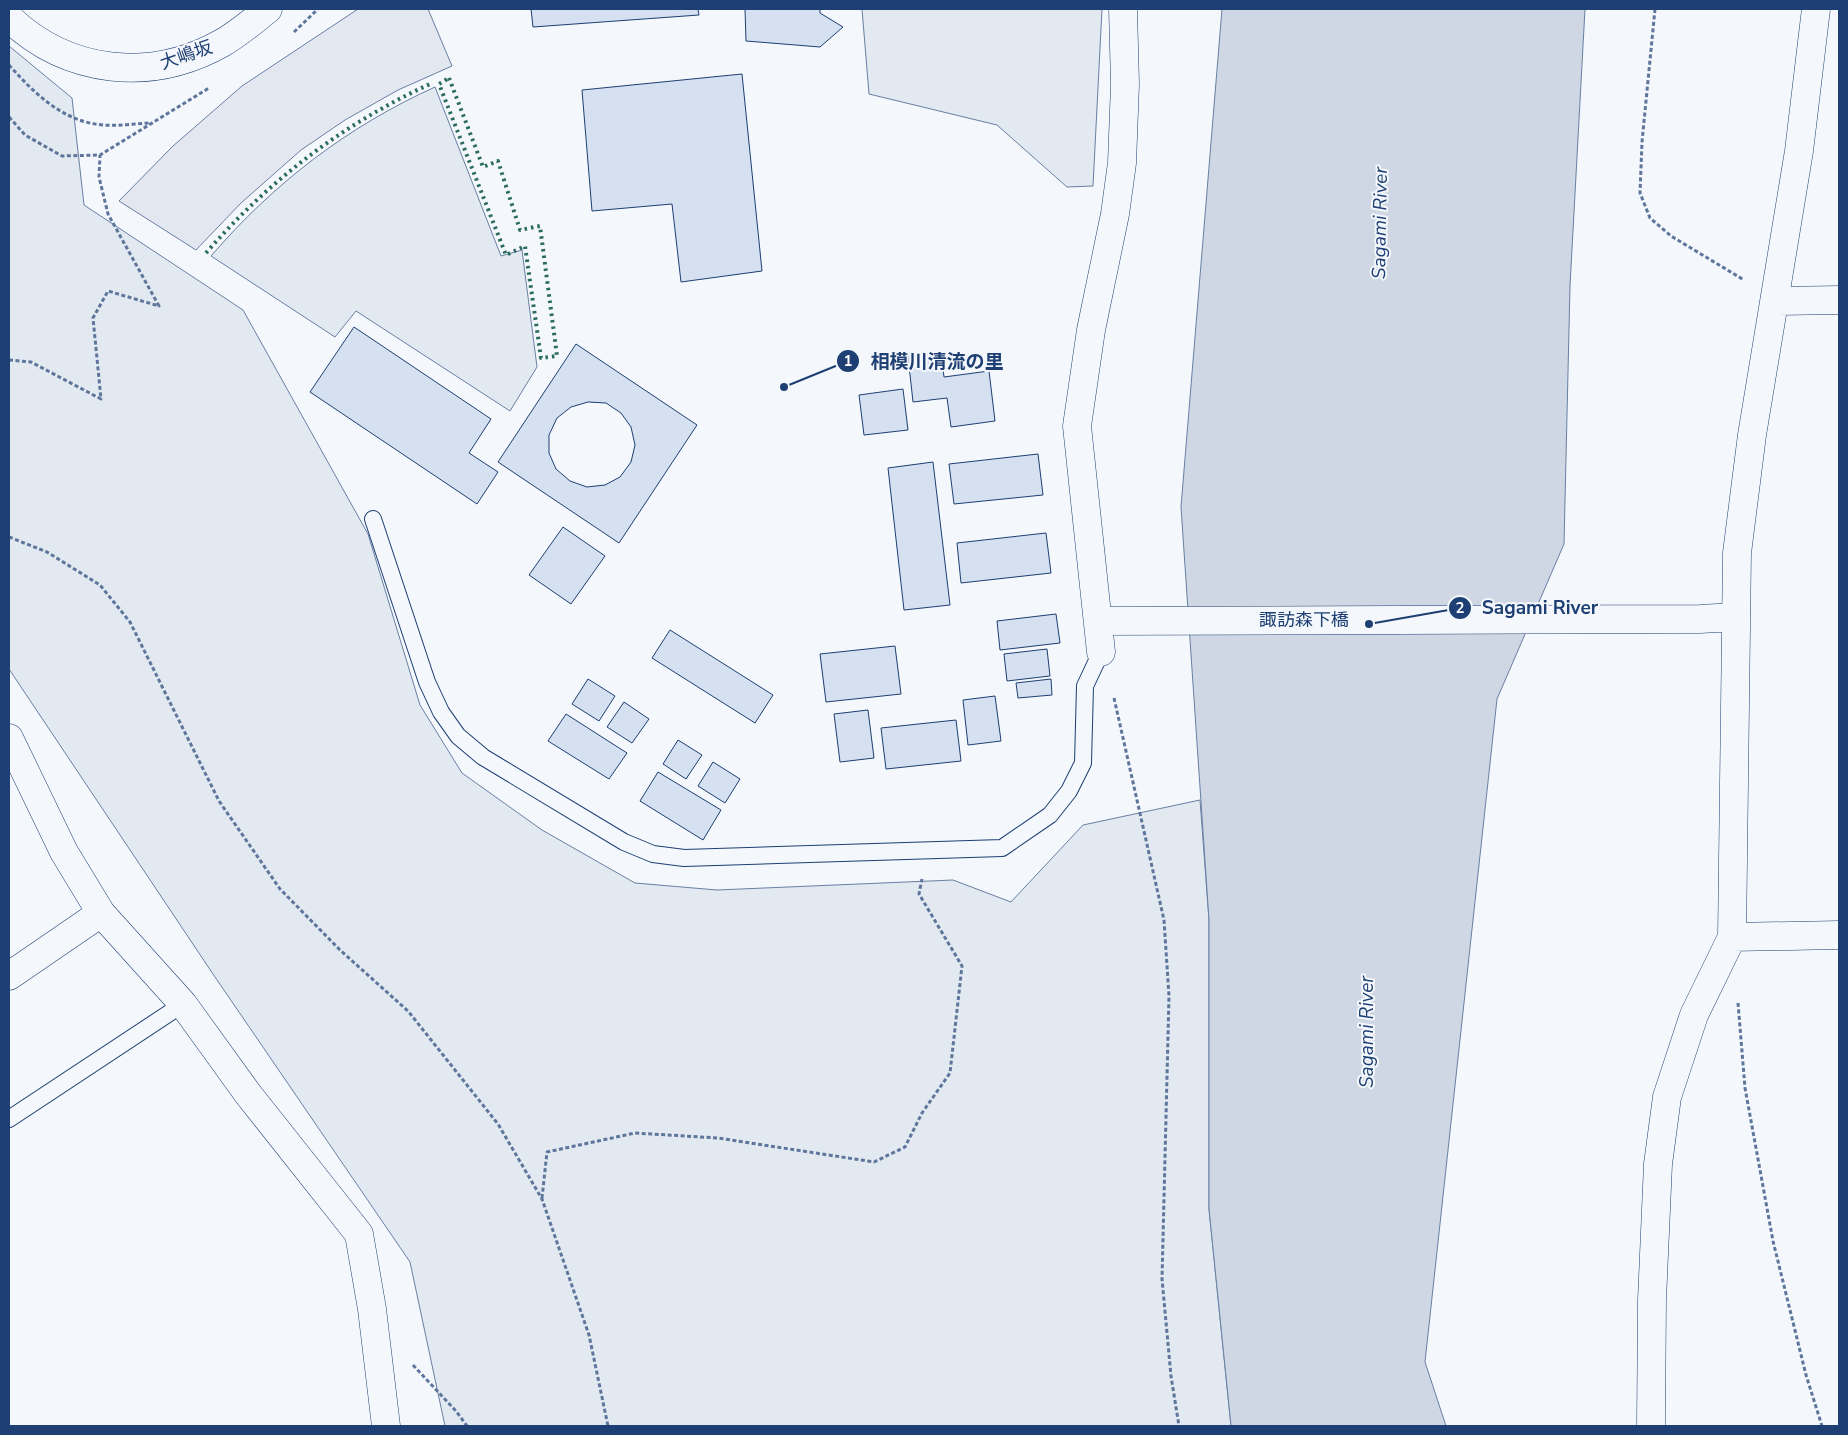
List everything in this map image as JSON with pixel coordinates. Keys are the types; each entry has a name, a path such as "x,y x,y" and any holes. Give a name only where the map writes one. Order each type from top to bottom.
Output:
{"street":[{"name":"大嶋坂","path":"9,18 36,40 65,56 92,65 147,67 171,64 222,43 268,9"},
{"path":"1101,652 1108,621 1077,426 1090,330 1115,214 1122,163 1125,84 1123,9"},
{"path":"1651,1426 1652,1300 1657,1183 1667,1097 1694,1015 1732,937 1737,553 1752,435 1776,301 1799,151 1816,9"},
{"path":"1776,301 1839,300"},
{"name":"諏訪森下橋","path":"1108,621 1700,619 1735,617"},
{"path":"9,738 64,852 101,913 183,1004 248,1094 359,1234 372,1309 386,1426"},
{"path":"9,976 101,913"},
{"path":"1732,937 1839,935"}],"lane":[{"path":"373,518 427,682 441,712 458,736 483,757 624,842 653,854 684,858 1002,848 1050,815 1069,791 1083,763 1085,686 1101,652"},
{"path":"9,1119 183,1004"}],"path":[{"path":"286,38 301,27 318,9"},
{"path":"1655,9 1642,142 1640,193 1650,218 1671,236 1776,301"},
{"path":"9,65 32,91 62,114 102,125 149,123"},
{"path":"9,117 25,135 62,156 100,155 215,84"},
{"path":"9,360 31,362 102,399 93,318 108,291 159,306 108,214 99,178 100,155"},
{"path":"9,537 47,552 100,585 130,622 219,801 280,889 340,950 408,1011 498,1124 542,1199 589,1335 608,1426"},
{"path":"1101,652 1120,720 1164,920 1169,996 1162,1279 1171,1376 1179,1426"},
{"path":"542,1199 547,1152 636,1133 718,1138 874,1162 905,1147 922,1113 950,1073 962,966 920,894 925,864 941,850"},
{"path":"1737,994 1745,1088 1773,1241 1806,1375 1822,1426"},
{"path":"411,1363 456,1411 467,1426"}],"shaded area":[{"path":"358,9 428,9 452,66 398,90 345,120 301,150 241,203 196,250 119,201 173,146 242,86"},
{"path":"862,9 1102,9 1093,186 1067,187 997,125 869,94"},
{"path":"9,46 72,98 84,205 243,310 368,534 420,705 462,773 542,830 635,883 717,890 953,880 1011,902 1083,825 1200,800 1209,920 1209,1209 1231,1426 445,1426 410,1262 215,977 9,669"},
{"path":"435,87 501,256 522,250 537,367 510,411 356,311 335,337 211,256 260,204 314,159 372,120"}],"water":[{"path":"1222,9 1585,9 1570,286 1564,544 1497,699 1425,1362 1446,1426 1231,1426 1209,1209 1209,920 1181,507"}],"building":[{"path":"531,9 698,9 699,15 533,27"},
{"path":"745,9 820,9 820,13 843,27 820,47 746,41"},
{"path":"742,74 762,271 681,282 672,204 592,211 582,90"},
{"path":"354,327 491,419 469,453 498,472 477,504 310,392"},
{"path":"576,344 697,425 619,543 498,462","holes":["588,402 606,403 621,413 631,427 635,445 631,462 620,477 605,485 587,487 570,481 556,469 549,453 549,435 557,418 571,407"]},
{"path":"941,352 944,377 989,371 995,421 951,427 947,398 913,402 908,356"},
{"path":"903,389 908,430 864,435 859,395"},
{"path":"1038,454 1043,495 954,504 949,464"},
{"path":"933,462 950,605 904,610 888,468"},
{"path":"563,527 605,556 571,604 529,575"},
{"path":"1046,533 1051,573 961,583 957,543"},
{"path":"1056,614 1060,643 1000,650 997,621"},
{"path":"670,630 773,695 755,723 652,658"},
{"path":"895,646 901,694 826,702 820,654"},
{"path":"1047,649 1050,676 1007,681 1004,654"},
{"path":"588,679 615,696 599,721 572,704"},
{"path":"1051,679 1052,695 1018,698 1016,683"},
{"path":"995,696 1001,741 968,745 963,700"},
{"path":"624,702 649,719 632,743 607,727"},
{"path":"868,710 874,758 840,762 834,714"},
{"path":"566,714 627,753 609,779 548,741"},
{"path":"956,720 961,761 886,769 881,728"},
{"path":"678,740 702,755 686,779 663,764"},
{"path":"713,762 740,779 725,803 698,786"},
{"path":"658,772 721,810 703,840 640,801"}],"hedge":[{"path":"449,78 483,167 498,161 520,230 540,226 557,356 541,358 525,246 506,255 439,84 449,78"},
{"path":"206,253 255,201 309,156 367,117 430,84"}],"place":[{"name":"相模川清流の里","path":"784,387"},
{"name":"Sagami River","path":"1369,624"}]}
